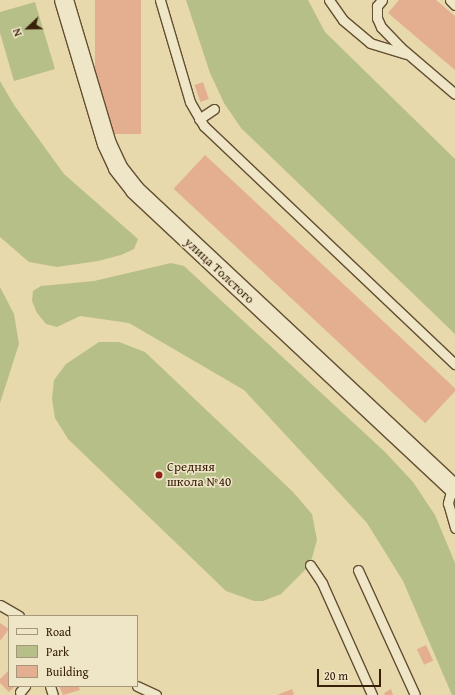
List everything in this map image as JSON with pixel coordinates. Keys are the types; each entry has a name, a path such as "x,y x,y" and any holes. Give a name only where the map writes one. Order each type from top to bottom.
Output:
{"street":[{"name":"улица Толстого","path":"64,0 106,144 118,168 135,190 454,486"}],"lane":[{"path":"160,0 190,102 199,119 213,136 455,364"},
{"path":"328,0 344,20 370,43 410,56"},
{"path":"382,0 378,6 377,18 382,27 410,56 455,94"},
{"path":"450,0 455,5"},
{"path":"199,119 214,109"},
{"path":"454,486 448,503 455,528"},
{"path":"310,564 322,583 372,695"},
{"path":"358,570 415,695"},
{"path":"0,605 17,615"},
{"path":"138,686 156,695"}],"green space":[{"path":"186,0 308,0 325,32 455,159 455,334 241,128 224,103 210,73"},
{"path":"35,2 55,69 14,81 0,33 0,12"},
{"path":"0,81 14,105 64,174 138,239 134,249 121,255 98,261 57,267 29,262 0,237"},
{"path":"171,263 184,266 385,452 413,482 435,515 455,563 455,695 452,695 403,581 367,523 244,390 129,323 80,316 57,327 46,324 37,313 32,301 33,291 41,286 94,281"},
{"path":"0,287 14,314 19,344 0,403"},
{"path":"99,342 119,342 145,352 293,492 312,514 317,540 310,565 281,594 263,601 254,601 226,591 68,439 55,418 52,399 54,380 66,364"}],"building":[{"path":"95,0 141,0 141,134 95,134"},
{"path":"399,0 436,0 455,16 455,70 388,13"},
{"path":"203,82 209,99 200,102 194,85"},
{"path":"205,155 455,388 455,391 425,423 174,189"},
{"path":"0,623 8,628 8,630 0,641"},
{"path":"426,645 433,660 424,665 417,649"},
{"path":"8,671 8,687 14,687 9,692 0,683 0,679"},
{"path":"59,687 78,687 80,690 63,695"},
{"path":"292,689 294,695 277,695"},
{"path":"391,689 393,695 385,695 384,693"}],"place":[{"name":"Средняя школа №40","path":"159,475"}]}
